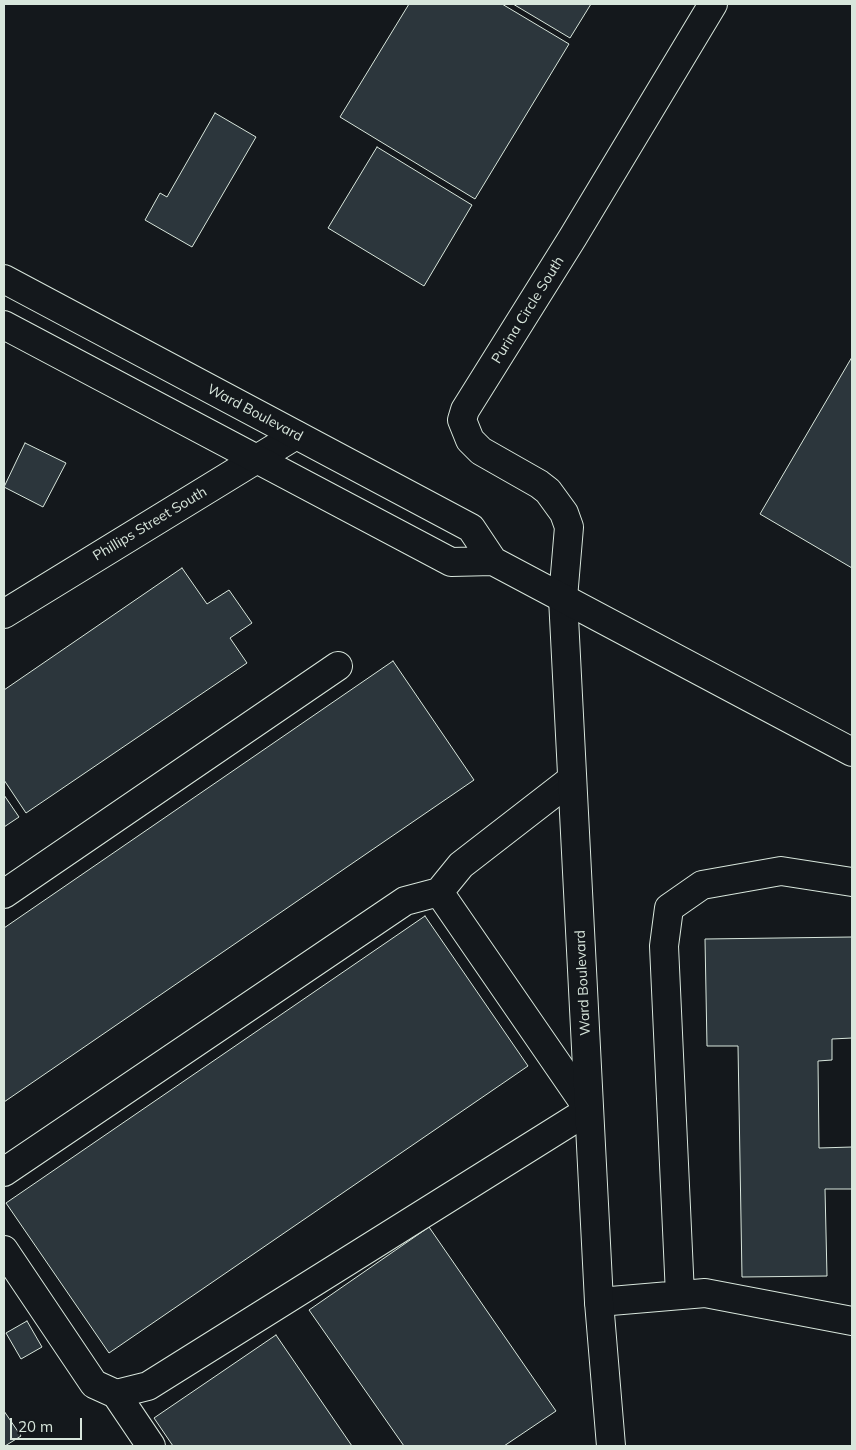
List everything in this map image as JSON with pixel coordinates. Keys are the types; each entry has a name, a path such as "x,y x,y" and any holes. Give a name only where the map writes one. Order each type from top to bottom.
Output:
{"main road":[{"name":"Purina Circle South","path":"563,598 569,527 564,512 548,491 539,484 481,451 470,440 462,420 465,410 574,237 712,4"},
{"name":"Ward Boulevard","path":"4,279 471,528 493,561 563,598 600,1302 611,1446"},
{"name":"Ward Boulevard","path":"4,325 451,562 493,561"},
{"name":"Phillips Street South","path":"4,614 296,435"},
{"path":"563,598 852,752"},
{"path":"4,894 338,666"},
{"path":"4,1172 405,901 439,892 461,865 572,779"},
{"path":"680,1296 664,946 669,908 702,885 781,871 852,882"},
{"path":"116,1394 148,1386 590,1110 439,892"},
{"path":"4,1250 94,1384 116,1394 151,1446"},
{"path":"600,1302 705,1294 852,1321"}],"building":[{"path":"409,4 502,4 569,44 475,199 340,117"},
{"path":"513,4 591,4 570,38"},
{"path":"215,113 256,137 192,247 145,220 160,193 167,197"},
{"path":"377,147 472,205 424,286 328,228"},
{"path":"852,357 852,568 760,514"},
{"path":"25,443 66,463 43,507 4,487"},
{"path":"182,568 207,604 229,590 252,623 230,638 247,663 26,813 4,780 4,690"},
{"path":"393,661 474,780 4,1102 4,928"},
{"path":"4,795 19,817 4,827"},
{"path":"425,916 528,1066 109,1353 6,1203"},
{"path":"852,937 852,1038 832,1039 832,1060 818,1061 819,1148 852,1147 852,1189 825,1189 827,1276 742,1277 738,1046 707,1046 705,939"},
{"path":"429,1227 556,1411 504,1446 404,1446 309,1310"},
{"path":"27,1321 42,1347 21,1359 6,1333"},
{"path":"276,1335 352,1446 173,1446 154,1418"},
{"path":"4,1411 21,1436 5,1446 4,1446"}]}
